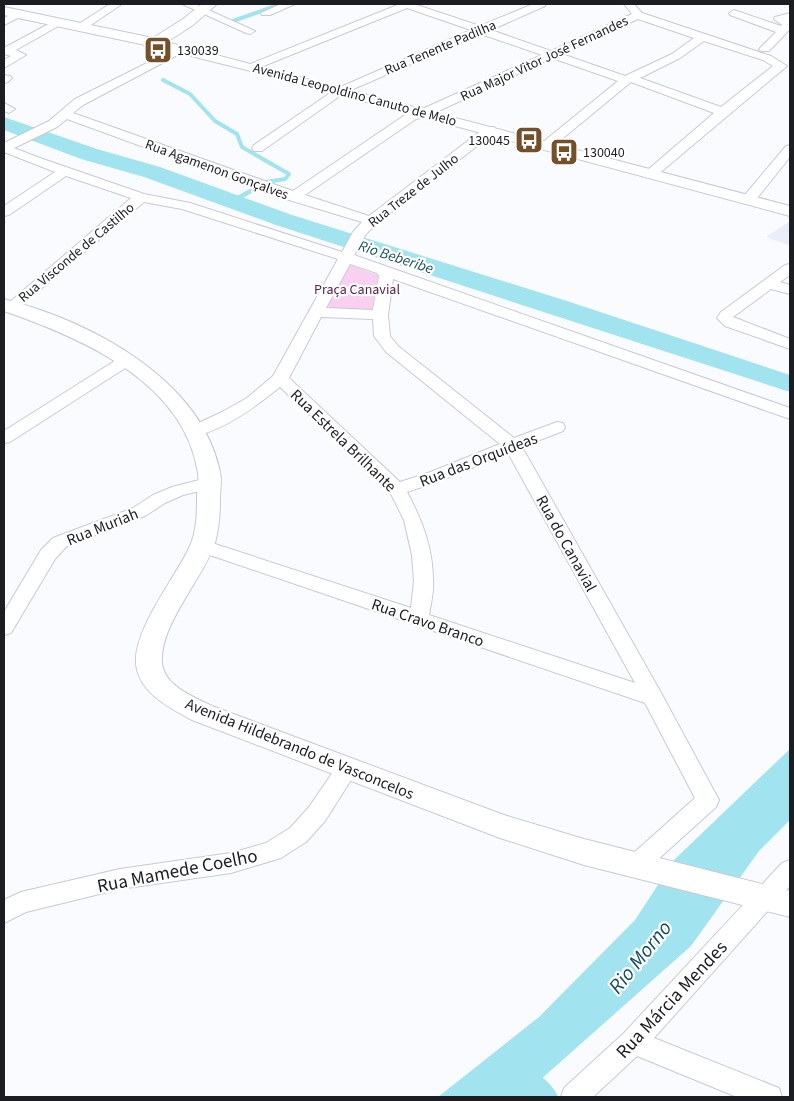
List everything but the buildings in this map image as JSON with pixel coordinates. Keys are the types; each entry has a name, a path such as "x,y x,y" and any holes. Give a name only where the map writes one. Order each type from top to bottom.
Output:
{"street":[{"path":"81,27 117,4"},
{"path":"187,4 206,7 250,31"},
{"path":"266,13 290,4"},
{"path":"252,67 407,4 723,112"},
{"name":"Rua Tenente Padilha","path":"340,91 541,4"},
{"path":"629,4 638,15 670,28 703,37 775,61 781,65 781,68 723,112 651,173"},
{"path":"155,44 180,28 206,7"},
{"name":"Avenida Leopoldino Canuto de Melo","path":"4,11 252,67 790,210"},
{"path":"734,13 784,31"},
{"path":"4,22 18,14"},
{"name":"Rua Major Vitor José Fernandes","path":"294,197 412,116 424,113 638,15"},
{"path":"765,49 790,24 779,18 790,16"},
{"path":"4,65 20,55 6,51 58,22"},
{"path":"547,145 628,79 676,56 703,37"},
{"path":"4,148 54,124 79,102 181,50"},
{"path":"258,148 340,91"},
{"name":"Rua Agamenon Gonçalves","path":"65,114 268,188 371,221"},
{"name":"Rua Treze de Julho","path":"357,238 371,221 490,130"},
{"path":"4,148 141,197 185,206 381,269 790,414"},
{"path":"749,199 790,149"},
{"path":"4,212 65,171"},
{"name":"Rua Visconde de Castilho","path":"7,306 141,197"},
{"path":"196,431 253,402 280,379 357,238"},
{"path":"790,268 726,314 725,318 730,323 790,344"},
{"name":"Rua do Canavial","path":"381,269 386,276 380,316 382,336 392,349 513,446 654,697 688,766 708,800 648,868"},
{"path":"769,284 790,290"},
{"name":"Avenida Hildebrando de Vasconcelos","path":"7,306 63,327 127,360 165,390 181,408 196,431 204,448 211,483 211,499 202,546 159,624 151,645 149,662 152,677 167,693 202,713 500,826 584,852 765,897"},
{"path":"318,312 380,316"},
{"path":"6,434 127,360"},
{"name":"Rua Estrela Brilhante","path":"280,379 397,489 412,520 421,555 424,582 419,619"},
{"name":"Rua das Orquídeas","path":"397,489 513,446 558,427"},
{"name":"Rua Muriah","path":"4,628 48,555 60,542 138,512 159,499 178,491 211,483"},
{"name":"Rua Cravo Branco","path":"202,546 654,697"},
{"name":"Rua Mamede Coelho","path":"4,912 21,903 120,879 231,863 273,851 298,835 317,814 347,769"},
{"path":"765,897 790,870"},
{"name":"Rua Márcia Mendes","path":"574,1097 633,1042 765,897"},
{"path":"633,1042 769,1097"}],"shaded area":[{"path":"790,221 790,246 766,237"}],"green space":[{"name":"Praça Canavial","path":"350,265 378,275 372,310 330,308 328,306 346,267"}],"water":[{"name":"Rio Morno","path":"790,749 790,820 759,851 691,946 521,1097 438,1097 539,1017 635,920 675,859"}],"waterway":[{"path":"233,21 281,4"},
{"path":"163,80 190,94 215,121 237,134 242,147 289,174 285,179 266,182 259,186"},
{"name":"Rio Beberibe","path":"4,123 89,154 152,172 284,220 561,308 790,384"},
{"path":"233,201 261,185"},
{"path":"513,1072 545,1097"}],"place":[{"name":"130039","path":"158,50"},
{"name":"130045","path":"529,140"},
{"name":"130040","path":"564,152"}]}
